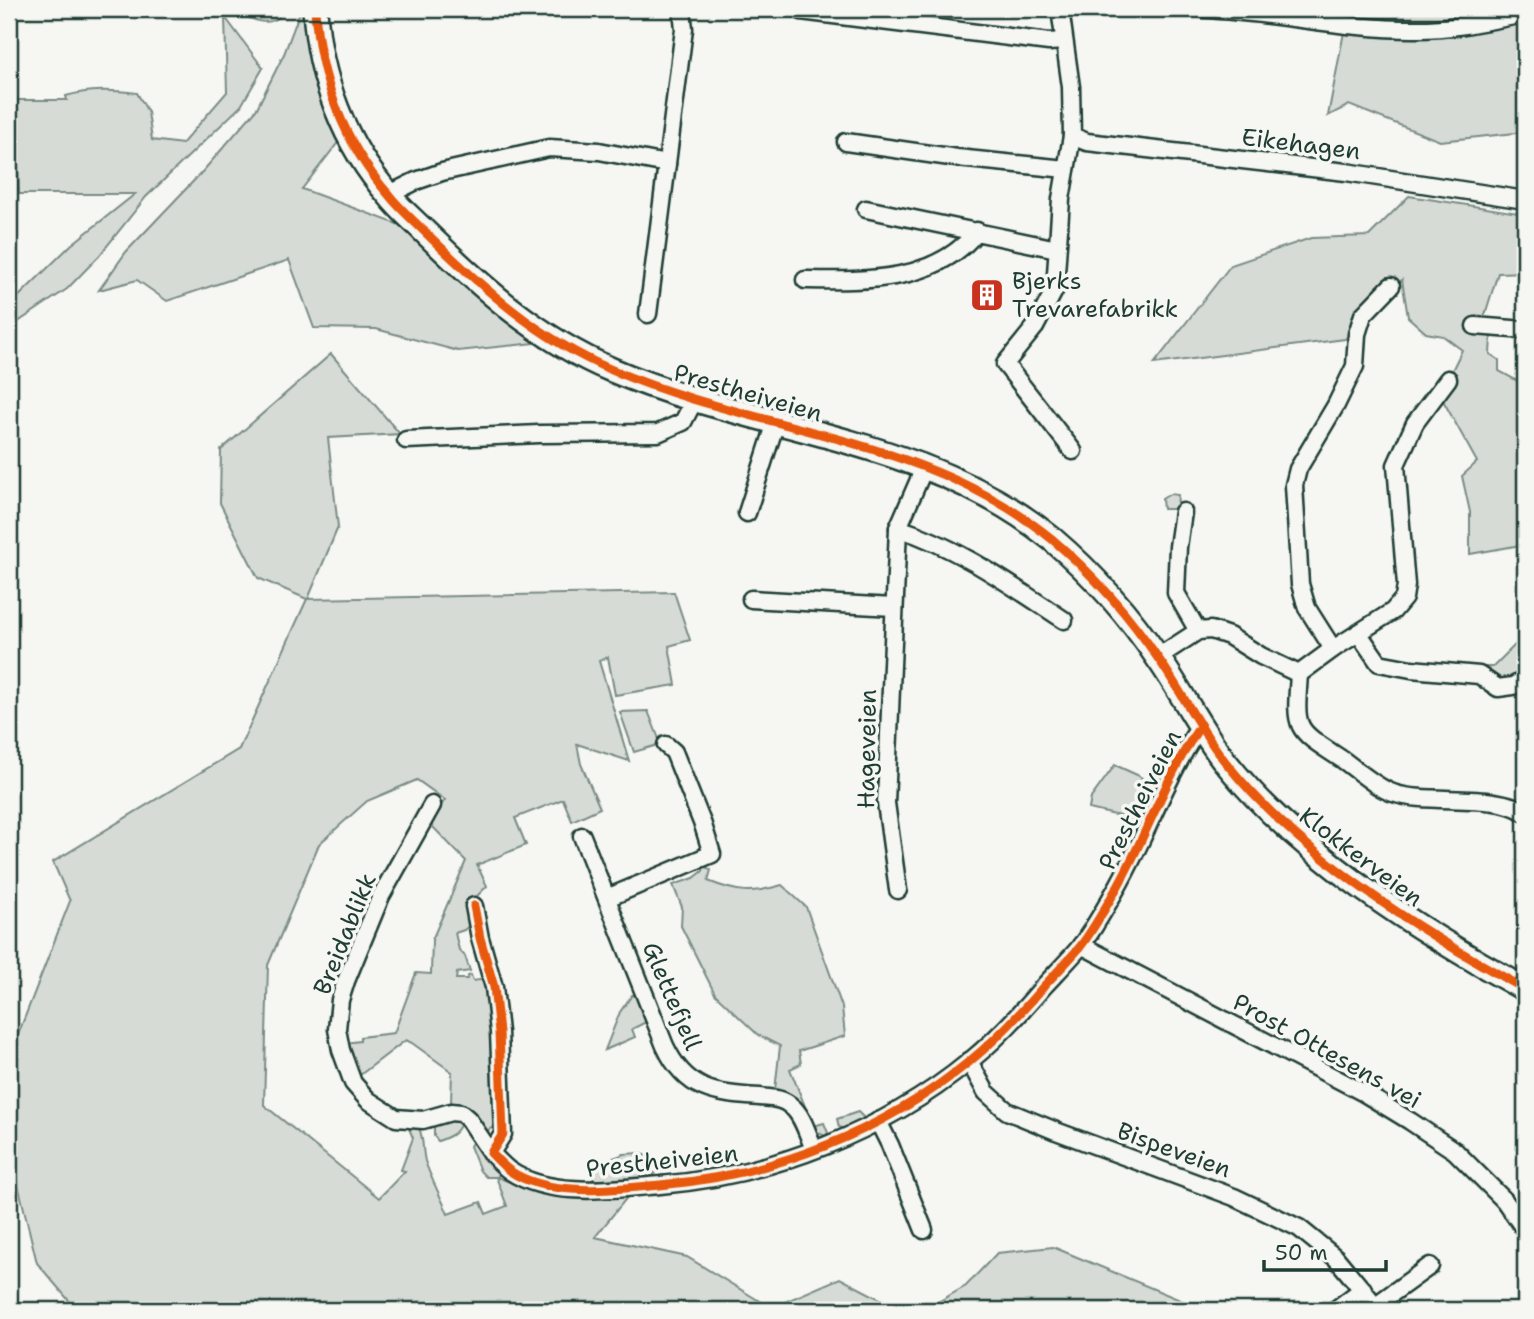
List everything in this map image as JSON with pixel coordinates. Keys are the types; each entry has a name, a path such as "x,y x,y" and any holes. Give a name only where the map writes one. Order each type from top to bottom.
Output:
{"street":[{"name":"Prestheiveien","path":"315,9 325,71 338,112 355,150 388,195 512,312 578,354 611,370 695,400 865,446 925,466 988,496 1050,537 1108,593 1158,657 1201,725 1182,753 1119,884 1081,946 1016,1018 970,1061 920,1097 878,1121 814,1149 741,1174 670,1185 576,1189 527,1180 509,1170 491,1153"},
{"path":"648,314 684,29 682,9"},
{"path":"1060,9 1072,87 1072,136 1057,249 1055,289 1035,327 1005,363 1073,451"},
{"path":"1205,9 1239,10 1317,22 1419,29 1466,25 1525,14"},
{"path":"802,11 1049,42 1063,41"},
{"name":"Eikehagen","path":"1072,136 1087,142 1346,172 1525,200"},
{"path":"846,142 957,158 1066,169"},
{"path":"388,195 442,172 549,148 599,151 667,164"},
{"path":"866,209 1057,249"},
{"path":"805,279 845,280 912,273 954,255 977,231"},
{"path":"1333,649 1307,608 1300,584 1294,485 1298,470 1355,366 1357,334 1363,315 1391,286"},
{"path":"1475,326 1525,330"},
{"path":"1299,674 1393,611 1404,598 1405,565 1396,464 1415,424 1448,379"},
{"path":"407,440 539,434 658,433 683,422 695,400"},
{"path":"747,513 776,422"},
{"name":"Hageveien","path":"898,890 886,803 898,528 925,466"},
{"path":"1183,512 1176,593 1198,631"},
{"path":"898,528 961,556 1064,620"},
{"path":"751,599 894,607"},
{"path":"1158,657 1198,631 1211,630 1229,636 1261,656 1299,674"},
{"path":"1359,634 1379,663 1479,676 1498,688 1513,686 1525,679"},
{"path":"1299,674 1297,719 1306,736 1392,793 1500,803 1519,807 1525,813"},
{"name":"Klokkerveien","path":"1201,725 1224,761 1302,840 1390,906 1469,958 1525,989"},
{"path":"607,898 712,854 674,752 666,745"},
{"name":"Breidablikk","path":"432,805 381,895 346,981 340,1000 337,1030 341,1051 353,1083 368,1100 396,1118 424,1121 441,1114 461,1113 491,1153"},
{"name":"Glettefjell","path":"582,836 665,1046 682,1074 702,1088 718,1093 773,1098 791,1105 800,1117 814,1149"},
{"path":"474,906 494,986 499,1032 503,1134 491,1153"},
{"name":"Prost Ottesens vei","path":"1081,946 1364,1093 1410,1121 1455,1151 1504,1200 1525,1230"},
{"name":"Bispeveien","path":"970,1061 986,1092 1007,1111 1056,1132 1234,1197 1299,1228 1336,1258 1377,1307 1430,1266"},
{"path":"878,1121 923,1230"},
{"path":"1335,1310 1363,1289"}],"shaded area":[{"path":"228,9 284,9 273,21 266,22"},
{"path":"301,9 310,35 320,97 339,141 302,189 408,228 535,343 458,351 376,329 314,328 289,260 167,301 137,280 99,290 126,252 256,110 284,54"},
{"path":"1315,9 1525,9 1525,132 1440,141 1349,105 1328,116 1348,11"},
{"path":"225,17 263,68 241,106 146,197 99,256 67,289 9,328 9,306 71,245 135,194 19,194 15,100 67,100 66,96 93,91 137,93 148,112 152,140 182,144 227,92"},
{"path":"1409,196 1525,214 1525,272 1498,273 1483,321 1472,320 1473,334 1480,329 1491,337 1490,354 1499,360 1499,371 1525,385 1525,562 1521,545 1470,554 1470,512 1462,476 1477,462 1440,395 1462,350 1443,336 1426,333 1408,317 1402,280 1345,339 1154,364 1231,265 1311,238 1369,236"},
{"path":"331,354 400,434 328,438 338,527 308,599 674,592 690,640 669,646 676,685 615,695 608,657 599,661 629,761 577,744 581,764 600,808 572,821 563,799 515,818 526,845 477,865 487,886 467,906 471,924 455,933 459,950 465,956 470,971 457,973 456,979 467,979 471,975 473,981 487,979 496,1125 487,1131 482,1129 451,1103 452,1072 412,1043 406,1040 357,1075 344,1043 360,1041 360,1037 394,1033 416,973 431,974 432,940 466,861 428,822 445,800 417,780 367,801 319,844 268,965 264,1105 379,1198 405,1171 401,1170 413,1138 408,1126 419,1128 425,1161 448,1214 481,1202 486,1214 507,1206 496,1177 486,1177 480,1171 470,1146 473,1141 500,1174 497,1177 536,1192 629,1195 595,1237 687,1257 771,1308 840,1278 901,1310 77,1310 37,1263 9,1147 9,1058 70,901 53,862 239,749 307,599 258,578 220,503 221,450"},
{"path":"1170,494 1178,495 1177,509 1163,509 1162,499"},
{"path":"1525,635 1525,674 1501,682 1490,678 1489,671 1475,667 1493,667"},
{"path":"648,711 661,744 634,752 620,712"},
{"path":"1115,765 1150,783 1150,793 1137,820 1089,809 1091,798"},
{"path":"704,866 711,870 708,881 745,891 782,885 806,907 842,1007 845,1036 799,1051 801,1064 790,1069 813,1126 824,1123 828,1133 825,1136 817,1132 790,1101 775,1090 780,1046 758,1035 715,994 681,926 682,907 673,885 694,878 703,871"},
{"path":"632,995 637,995 648,1021 632,1029 635,1037 605,1050 620,1012"},
{"path":"858,1112 864,1118 857,1124 845,1129 839,1127 837,1119"},
{"path":"446,1118 456,1119 461,1123 452,1135 438,1141 434,1136 434,1127"},
{"path":"640,1153 653,1159 656,1171 652,1179 602,1184 594,1181 589,1167 624,1154"},
{"path":"1053,1247 1197,1307 1198,1310 924,1310 966,1286 997,1253"}],"cycle path":[{"path":"315,9 317,34 328,84 359,154 401,209 488,291 559,343 612,370 667,391 896,457 950,478 1003,505 1052,539 1110,596 1148,644 1227,764 1257,798 1291,830 1365,890 1445,943 1525,989"},
{"path":"474,906 494,987 499,1032 503,1134 491,1153 500,1162 526,1180 583,1190 660,1185 743,1172 824,1146 901,1109 937,1086 999,1035 1076,952 1090,933 1119,884 1178,763 1201,725"}],"place":[{"name":"Bjerks Trevarefabrikk","path":"987,295"}]}
